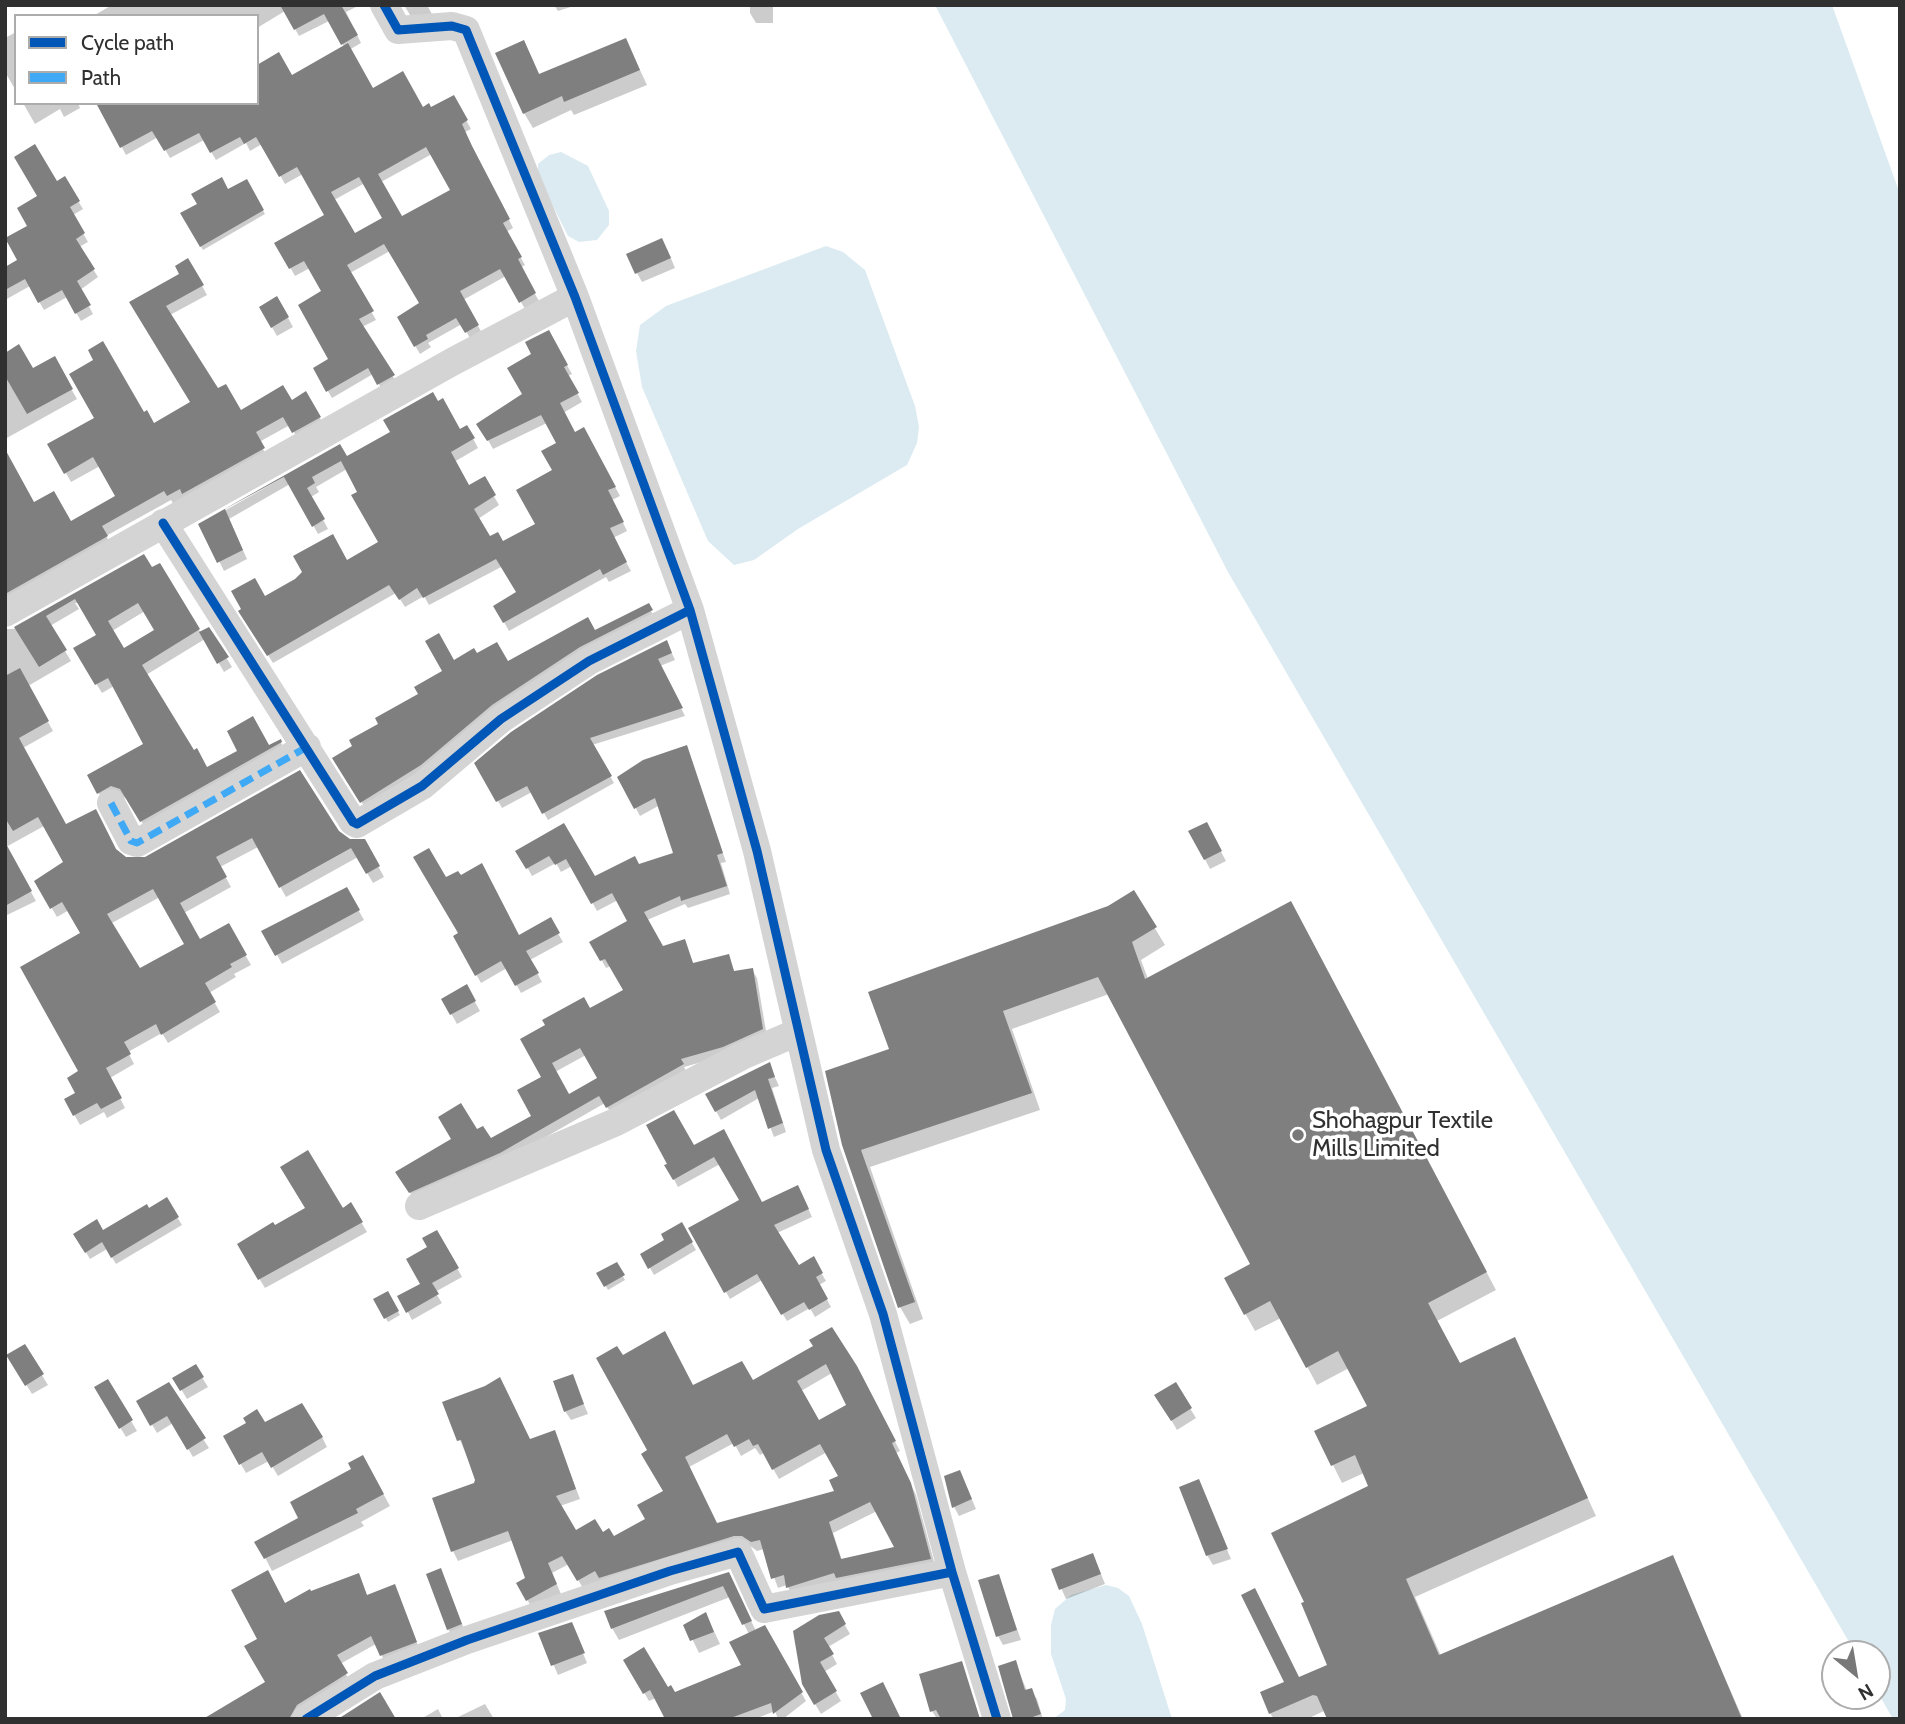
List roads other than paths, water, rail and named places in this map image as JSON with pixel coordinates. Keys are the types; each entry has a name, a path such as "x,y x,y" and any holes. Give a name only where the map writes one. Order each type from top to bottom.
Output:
{"street":[{"path":"384,5 398,30 452,26 466,30 575,297 690,610 757,852 826,1150 883,1314 952,1572 997,1719"},
{"path":"5,613 163,523 575,297"},
{"path":"163,523 353,822 362,823 422,786 501,719 589,661 690,610"},
{"path":"111,803 131,841 137,843 307,747"},
{"path":"419,1206 616,1122 742,1056 798,1032"},
{"path":"306,1719 375,1675 455,1644 670,1571 738,1552 764,1609 952,1572"}],"place":[{"name":"Shohagpur Textile Mills Limited","path":"1298,1135"}]}
